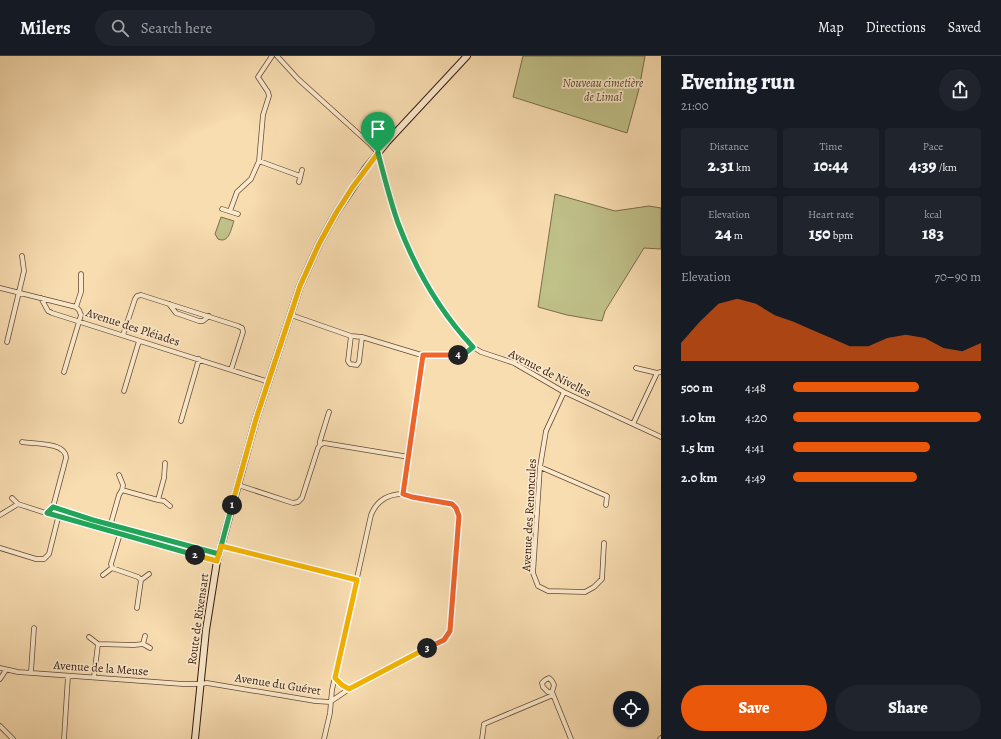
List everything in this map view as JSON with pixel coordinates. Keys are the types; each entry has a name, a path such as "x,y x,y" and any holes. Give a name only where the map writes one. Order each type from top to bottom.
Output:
{"street":[{"path":"230,211 237,192 251,179 259,161 263,115 269,96 258,77 272,56"},
{"name":"Avenue de Nivelles","path":"277,56 298,79 369,143 378,153 398,222 418,268 439,304 473,347 481,352 514,363 564,392 661,437"},
{"name":"Route de Rixensart","path":"195,739 209,606 217,561 256,419 310,263 336,213 352,188 378,153 467,56"},
{"path":"259,161 300,176"},
{"path":"299,182 302,170"},
{"path":"222,209 238,214"},
{"path":"7,342 24,271 22,256"},
{"path":"76,308 81,292 81,274"},
{"name":"Avenue des Pléiades","path":"0,288 76,308 79,310 81,315 78,322 124,335 269,382"},
{"path":"124,335 135,299 141,295 209,316 242,328 243,332 231,370"},
{"path":"41,298 48,311 78,322 64,372"},
{"path":"169,304 176,313 199,321 203,321 209,316"},
{"path":"291,315 351,336 362,337 423,355 458,355 467,352 473,347"},
{"path":"351,336 348,361 350,364 357,365 359,362 362,337"},
{"path":"124,391 139,341"},
{"path":"324,739 330,713 330,702 335,678 374,509 378,502 384,498 392,495 403,494 423,355"},
{"path":"180,421 199,359"},
{"path":"633,424 659,373 636,368"},
{"name":"Avenue des Renoncules","path":"564,392 546,431 540,467 533,573 538,586 548,591 585,592 594,587 602,579 604,543"},
{"path":"238,485 293,503 298,502 302,498 320,445 329,412"},
{"path":"22,442 38,442 57,447 66,453 53,507 47,513"},
{"path":"320,445 324,443 409,457"},
{"path":"158,500 164,478 165,463"},
{"path":"540,467 607,496 606,505"},
{"path":"109,530 123,485 119,476"},
{"path":"122,490 158,500 170,506"},
{"name":"Avenue du Guéret","path":"201,684 207,683 315,701 330,702 349,689 446,638 450,631 459,522 458,511 454,505 447,502 412,497 403,494"},
{"path":"12,498 18,504 58,517 217,561"},
{"path":"0,515 18,504"},
{"path":"53,507 219,554"},
{"path":"0,548 36,559 44,559 49,554 60,510"},
{"path":"112,568 111,564 122,527"},
{"path":"221,546 357,580"},
{"path":"103,575 112,568"},
{"path":"112,568 138,577 141,580"},
{"path":"137,608 141,580 149,574"},
{"path":"31,672 34,628"},
{"path":"143,644 145,636"},
{"path":"90,637 98,644 143,644 150,648"},
{"path":"94,677 98,644"},
{"name":"Avenue de la Meuse","path":"0,668 6,670 68,676 201,684"},
{"path":"0,679 6,670"},
{"path":"64,739 68,676"},
{"name":"Avenue du Guéret","path":"335,678 349,689"},
{"path":"482,739 484,724 552,694 571,739"},
{"path":"0,726 13,739"}],"green space":[{"name":"Nouveau cimetière de Limal","path":"523,56 645,56 639,89 627,133 513,97"},
{"path":"555,194 615,211 649,206 661,208 661,249 644,248 605,311 602,321 567,315 538,307"},
{"path":"221,217 234,221 229,235 227,238 222,240 218,239 215,234"}],"route":[{"path":"378,153 352,188 336,213 319,244 300,286 256,419 247,450 245,464 233,503 219,554 170,541 122,527 93,520 53,507 47,513 217,561 221,546 267,558 357,580 335,678 344,687 349,689 441,641 446,638 450,631 459,522 458,511 454,505 447,502 412,497 403,494 423,355 458,355 467,352 473,347 452,322 424,281 398,222 378,153"}]}
